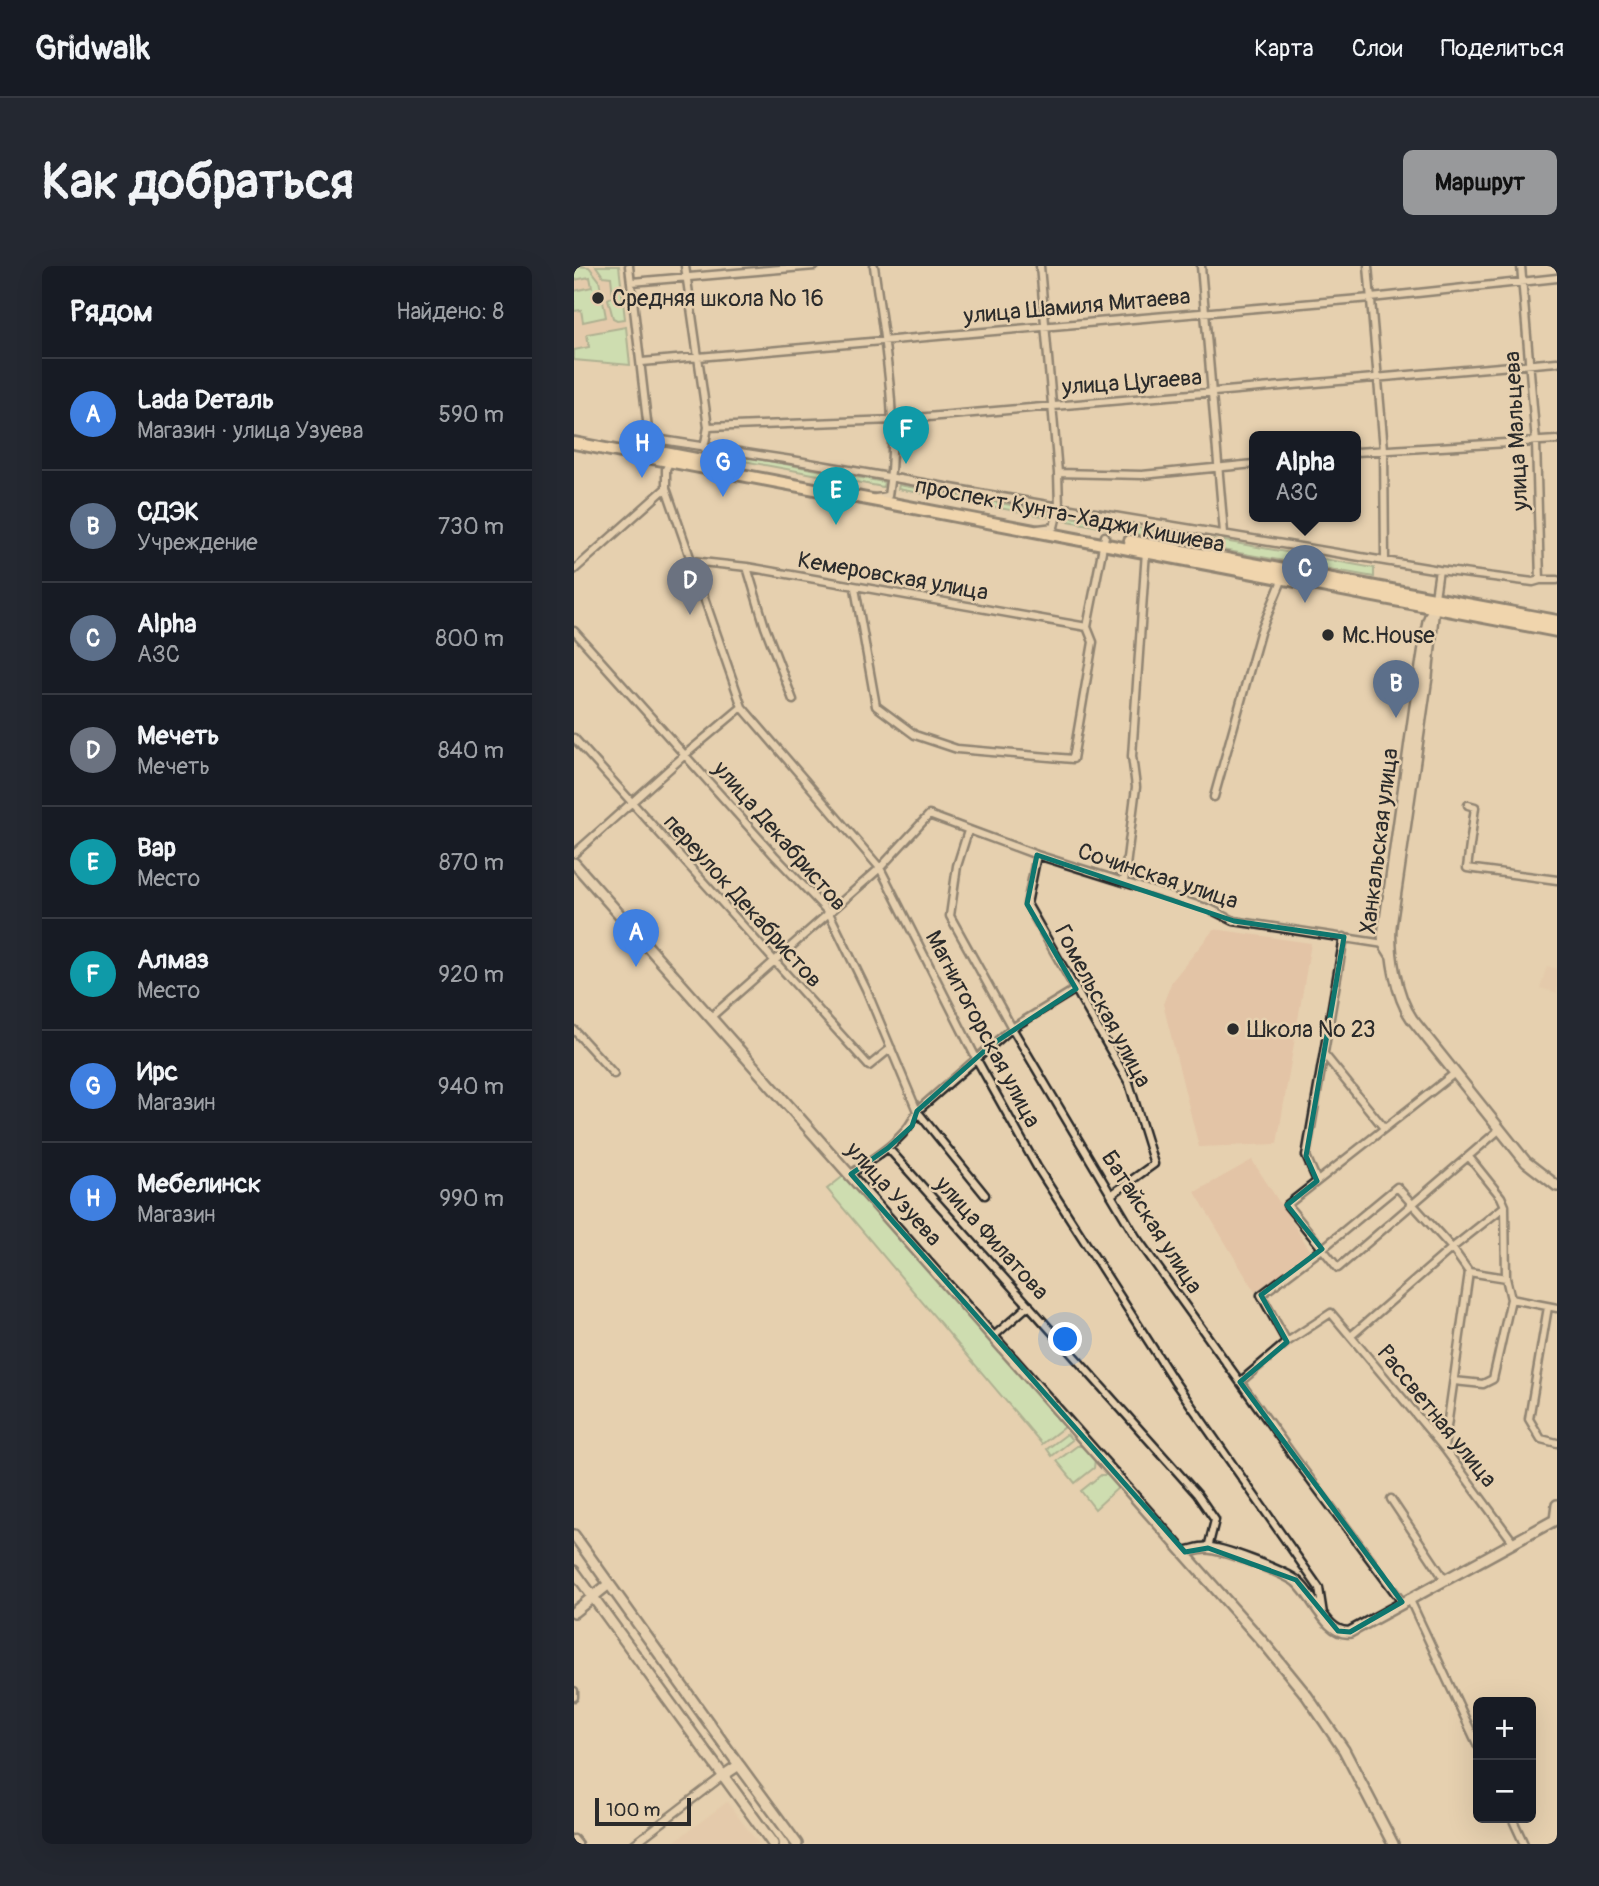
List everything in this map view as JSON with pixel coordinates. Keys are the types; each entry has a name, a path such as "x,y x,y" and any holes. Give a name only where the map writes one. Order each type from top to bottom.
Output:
{"main road":[{"name":"проспект Кунта-Хаджи Кишиева","path":"574,436 647,444 689,457 1054,527 1146,551 1282,578 1557,621"},
{"name":"проспект Кунта-Хаджи Кишиева","path":"574,443 1032,529 1317,575 1557,631"}],"street":[{"path":"629,266 642,362 647,444"},
{"path":"685,266 708,427 704,448"},
{"path":"632,282 815,266"},
{"path":"869,499 888,496 893,420 874,266"},
{"path":"1032,529 1054,527 1059,507 1040,266"},
{"path":"1201,266 1224,533"},
{"path":"1368,266 1384,449 1385,560"},
{"name":"улица Мальцева","path":"1521,266 1536,442 1540,580"},
{"name":"улица Шамиля Митаева","path":"642,362 1371,298 1557,278"},
{"name":"улица Цугаева","path":"708,427 893,420 1557,362"},
{"path":"1361,451 1557,440"},
{"path":"626,453 647,444 704,448 1439,570 1526,582 1557,580"},
{"path":"669,461 689,457"},
{"name":"Магнитогорская улица","path":"669,461 666,488 742,707 880,868 977,1059 1037,1167 1181,1391 1319,1588 1324,1616"},
{"path":"1058,473 1142,475 1249,465"},
{"path":"574,570 666,488"},
{"path":"855,588 876,706 915,735 957,749 1073,759 1093,642 1087,627 1105,540"},
{"path":"1124,882 1136,788 1132,757 1146,551"},
{"name":"Кемеровская улица","path":"692,561 747,567 1087,627"},
{"path":"747,567 765,627 793,700"},
{"path":"1435,602 1439,570"},
{"path":"1214,797 1260,633 1278,594 1282,578 1317,575"},
{"name":"Ханкальская улица","path":"1435,602 1428,621 1417,692 1389,887 1384,944 1391,955 1408,1013 1526,1163 1557,1186"},
{"name":"Ханкальская улица","path":"1391,955 1391,926 1427,677 1435,602"},
{"name":"улица Декабристов","path":"574,631 829,914 866,989 917,1111 985,1195"},
{"path":"574,854 685,754 742,707"},
{"name":"переулок Декабристов","path":"574,738 869,1066 891,1048"},
{"path":"1468,805 1475,807 1467,868 1557,880"},
{"name":"Сочинская улица","path":"880,868 929,815 1037,855 1210,909 1234,921 1384,944"},
{"name":"Батайская улица","path":"968,831 957,866 950,916 1012,1028 1136,1237 1240,1382 1406,1600 1473,1736"},
{"name":"Гомельская улица","path":"1037,855 1027,904 1129,1083 1154,1164 1111,1195"},
{"name":"улица Узуева","path":"574,863 1185,1552 1307,1696 1344,1750 1393,1844"},
{"path":"711,1017 880,868"},
{"path":"1317,1181 1307,1156 1344,937"},
{"path":"851,1174 888,1148 912,1126 917,1111 1012,1028 1076,989"},
{"path":"574,1030 614,1074"},
{"path":"1324,1053 1384,1128"},
{"path":"1454,1073 1287,1205 1338,1268 1499,1130"},
{"name":"улица Филатова","path":"888,1148 1197,1494 1215,1520 1208,1548"},
{"path":"1454,1381 1483,1384 1493,1379 1511,1299 1506,1278 1505,1206 1501,1197 1469,1157"},
{"path":"1240,1382 1287,1342 1261,1295 1397,1187 1469,1272 1506,1278"},
{"path":"1351,1336 1451,1248 1505,1206"},
{"path":"1444,1448 1469,1272"},
{"path":"1511,1299 1557,1308"},
{"path":"994,1336 1029,1305"},
{"path":"1548,1307 1529,1419 1541,1439 1557,1443"},
{"name":"Рассветная улица","path":"1287,1342 1331,1313 1444,1448 1514,1543"},
{"path":"1391,1499 1445,1580"},
{"path":"1185,1552 1208,1548 1253,1562 1296,1580 1324,1616 1343,1633 1350,1632 1556,1519 1557,1505"},
{"path":"574,1535 797,1844"},
{"path":"574,1571 774,1844"},
{"path":"574,1612 609,1584"},
{"path":"574,1691 574,1697"},
{"path":"634,1844 739,1765"},
{"path":"1514,1823 1524,1844"},
{"path":"574,1839 578,1844"}],"highlighted area":[{"path":"1037,855 1234,921 1344,937 1306,1156 1317,1181 1287,1205 1322,1249 1261,1295 1287,1342 1240,1382 1402,1602 1350,1632 1338,1631 1296,1580 1208,1548 1185,1552 851,1174 888,1148 912,1126 917,1111 991,1045 1076,989 1027,904"}],"shaded area":[{"name":"Средняя школа № 16","path":"574,266 619,266 630,365 574,360"},
{"name":"Школа № 23","path":"1214,929 1311,943 1277,1144 1199,1147 1163,1004 1172,981"},
{"path":"1547,966 1557,969 1557,993 1540,988"},
{"path":"1252,1160 1312,1253 1255,1292 1195,1192"},
{"path":"727,1802 759,1844 671,1844"}],"green space":[{"path":"574,266 589,267 599,280 606,317 583,322 581,310 574,311 574,291 592,287 590,277 574,280"},
{"path":"596,266 619,266 625,319 613,318 608,299 613,296 611,277 603,276"},
{"path":"626,327 630,365 574,360 574,350 589,347 587,334"},
{"path":"707,450 884,482 883,487 706,454"},
{"path":"899,485 1050,512 1048,517 898,489"},
{"path":"1064,516 1219,541 1217,550 1063,520"},
{"path":"1224,541 1374,568 1374,577 1222,550"},
{"path":"846,1174 1062,1417 1064,1427 1042,1444 827,1189"},
{"path":"1067,1434 1072,1440 1052,1456 1047,1449"},
{"path":"1077,1446 1083,1446 1095,1459 1094,1468 1075,1483 1057,1461"},
{"path":"1101,1475 1113,1475 1121,1485 1095,1509 1081,1491"}],"place":[{"name":"Средняя школа № 16","path":"598,298"},
{"name":"Алмаз","path":"906,464"},
{"name":"Мебелинск","path":"642,478"},
{"name":"Ирс","path":"723,497"},
{"name":"Вар","path":"836,525"},
{"name":"Alpha","path":"1305,603"},
{"name":"Мечеть","path":"690,615"},
{"name":"Mc.House","path":"1328,635"},
{"name":"СДЭК","path":"1396,718"},
{"name":"Lada Dеталь","path":"636,967"},
{"name":"Школа № 23","path":"1233,1029"}]}
